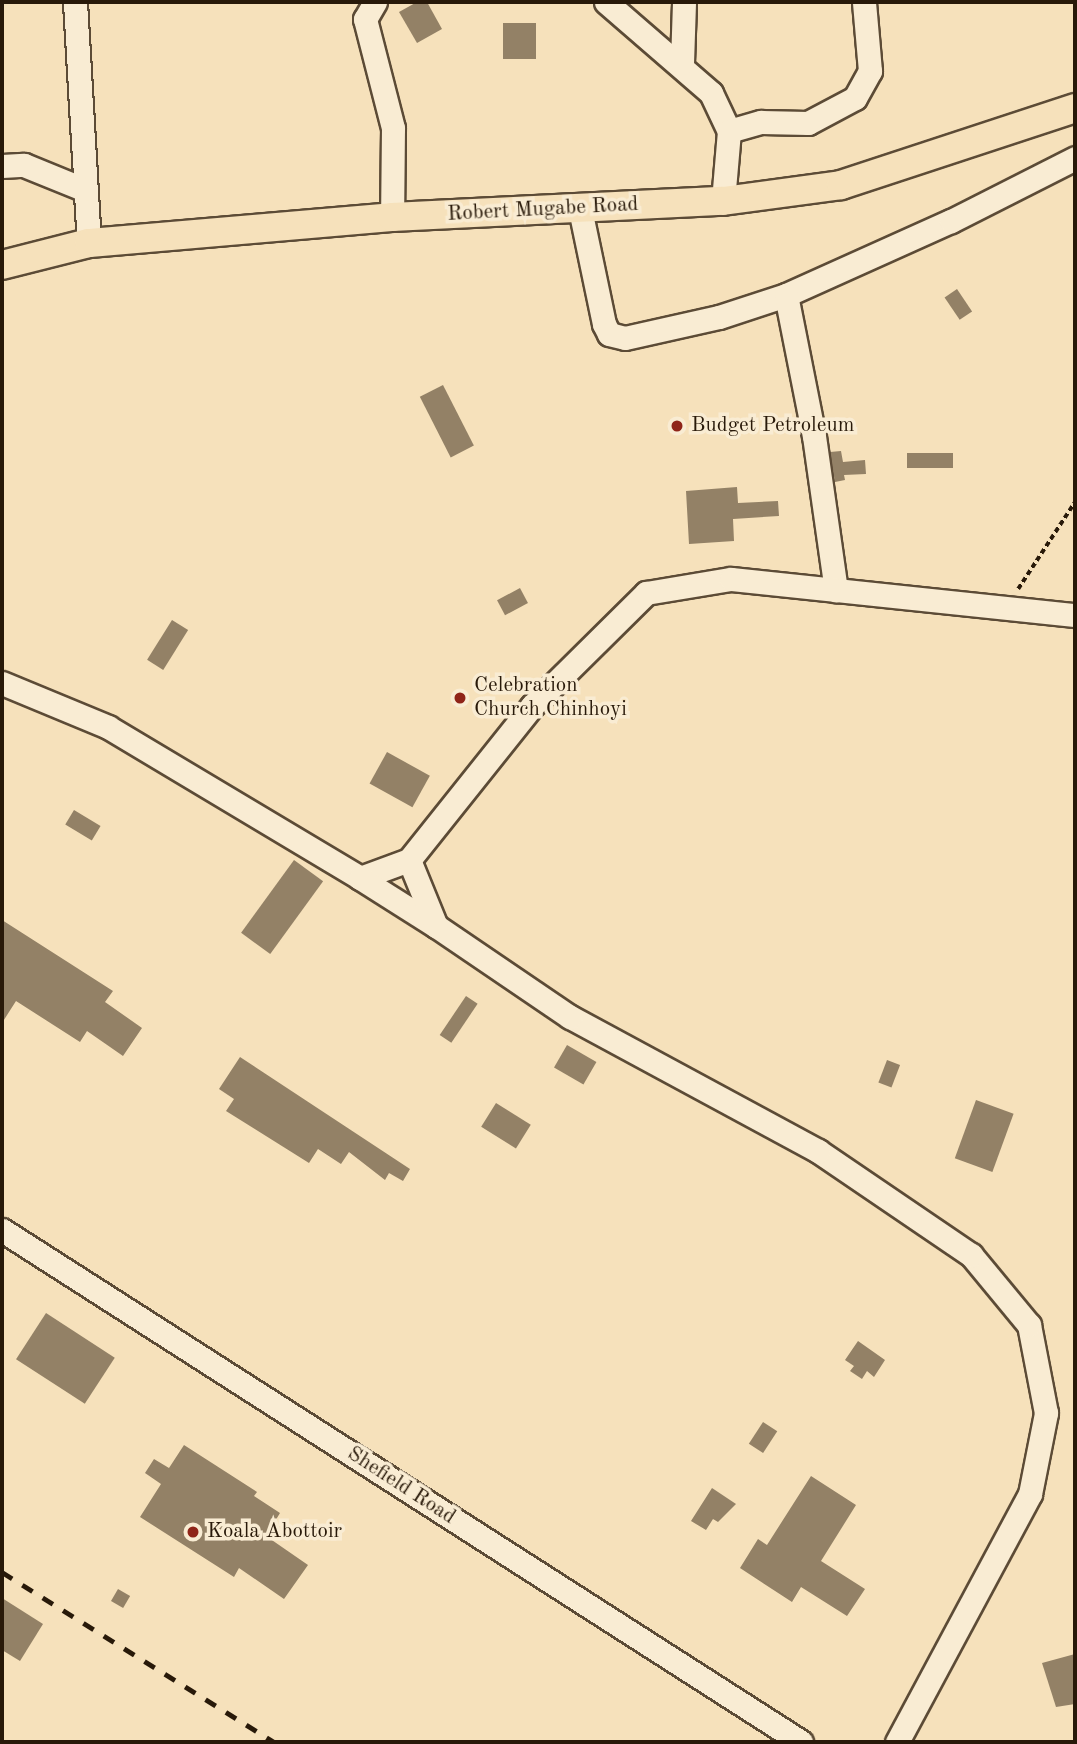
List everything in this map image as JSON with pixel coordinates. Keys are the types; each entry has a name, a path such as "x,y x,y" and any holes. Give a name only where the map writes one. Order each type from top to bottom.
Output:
{"main road":[{"name":"Robert Mugabe Road","path":"2,265 89,243 392,217 723,201 841,185 1075,108"}],"street":[{"path":"75,2 83,189 89,243"},
{"path":"375,2 365,19 393,128 392,217"},
{"path":"606,2 682,63 711,93 729,131 723,201"},
{"path":"682,63 684,2"},
{"path":"729,131 761,122 808,123 855,97 870,71 864,2"},
{"path":"580,209 610,334 625,338 719,317 786,295 951,221 1075,158"},
{"path":"2,166 24,165 83,189"},
{"path":"786,295 814,436 836,590"},
{"path":"360,878 409,860 532,706 646,593 731,579 1075,615"},
{"path":"2,683 108,727 360,878 570,1017 818,1151 971,1255 1029,1325 1045,1413 1030,1494 897,1742"},
{"path":"409,860 436,926"},
{"name":"Shefield Road","path":"2,1230 801,1742"}],"path":[{"path":"993,606 1025,583 1075,502"}],"building":[{"path":"417,2 427,2 442,29 417,43 399,12"},
{"path":"503,23 536,23 536,59 503,59"},
{"path":"957,289 972,311 960,320 945,297"},
{"path":"443,385 474,446 451,457 420,397"},
{"path":"841,451 843,462 865,460 866,474 844,475 845,480 835,482 830,452"},
{"path":"907,453 953,453 953,468 907,468"},
{"path":"737,487 738,503 778,501 779,516 733,519 734,541 689,544 686,491"},
{"path":"520,588 528,603 505,615 497,600"},
{"path":"172,620 188,630 163,670 147,660"},
{"path":"387,752 430,776 412,807 370,783"},
{"path":"74,810 101,826 92,841 65,825"},
{"path":"294,860 323,881 270,954 241,933"},
{"path":"2,920 113,991 105,1002 142,1028 123,1056 87,1031 80,1042 16,1001 2,1023"},
{"path":"466,996 478,1004 451,1043 440,1035"},
{"path":"567,1045 596,1062 583,1085 554,1068"},
{"path":"240,1057 410,1169 403,1181 389,1173 385,1180 349,1152 341,1164 318,1149 309,1163 226,1111 234,1099 219,1089"},
{"path":"887,1060 900,1065 891,1087 878,1082"},
{"path":"976,1100 1014,1114 992,1172 955,1158"},
{"path":"496,1103 531,1125 516,1148 481,1127"},
{"path":"46,1313 115,1358 85,1404 16,1359"},
{"path":"858,1341 885,1360 874,1377 867,1371 862,1379 850,1371 854,1366 845,1360"},
{"path":"763,1422 777,1431 763,1453 749,1444"},
{"path":"184,1445 257,1492 254,1496 280,1513 266,1536 308,1565 284,1599 239,1568 234,1577 140,1517 161,1484 145,1473 154,1459 169,1468"},
{"path":"811,1476 856,1505 821,1561 865,1589 847,1616 801,1587 792,1602 740,1568 758,1539 767,1545"},
{"path":"712,1488 736,1504 718,1522 713,1519 706,1530 691,1521"},
{"path":"118,1589 130,1596 123,1608 111,1601"},
{"path":"2,1598 43,1624 20,1661 2,1650"},
{"path":"1075,1654 1075,1704 1056,1707 1042,1663"}],"railway":[{"path":"2,1572 274,1742"}],"place":[{"name":"Budget Petroleum","path":"677,426"},
{"name":"Celebration Church Chinhoyi","path":"460,698"},
{"name":"Koala Abottoir","path":"193,1532"}]}
